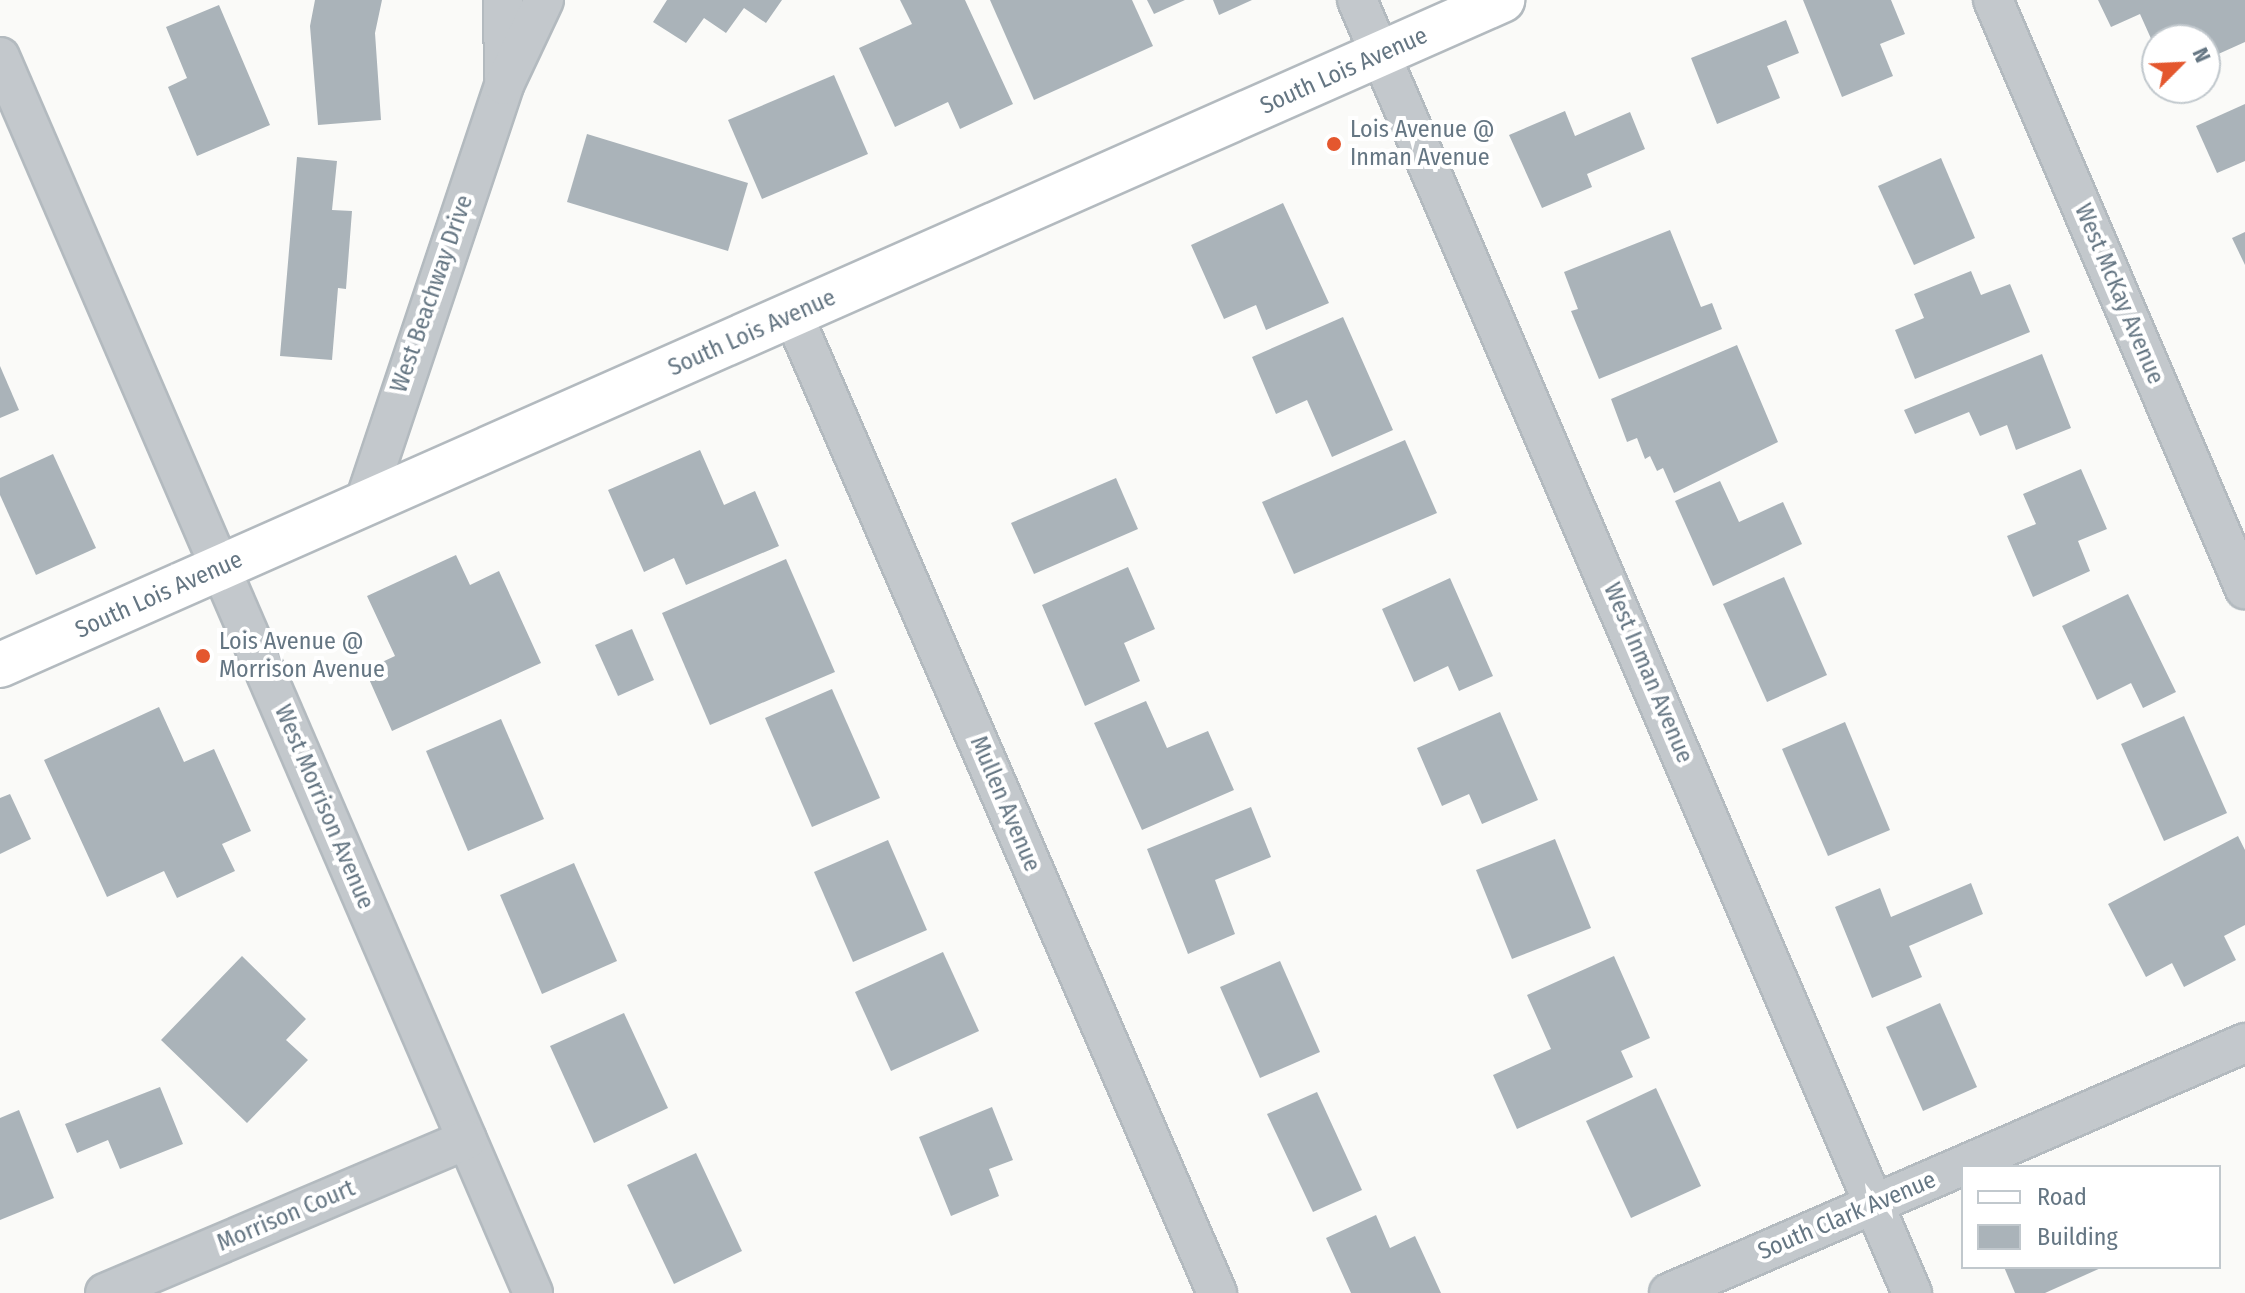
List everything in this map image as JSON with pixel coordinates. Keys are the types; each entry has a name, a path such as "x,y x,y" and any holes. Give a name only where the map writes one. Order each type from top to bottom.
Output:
{"street":[{"name":"West Beachway Drive","path":"503,0 504,85"},
{"name":"West Beachway Drive","path":"364,504 504,85 544,0"},
{"name":"West Inman Avenue","path":"1357,0 1912,1293"},
{"name":"South Lois Avenue","path":"0,665 1502,0"},
{"name":"West McKay Avenue","path":"1993,0 2245,589"},
{"name":"West Morrison Avenue","path":"0,57 533,1293"},
{"name":"Mullen Avenue","path":"793,315 1217,1293"},
{"name":"South Clark Avenue","path":"1965,1165 2245,1043"},
{"name":"Morrison Court","path":"105,1293 467,1139"},
{"name":"South Clark Avenue","path":"1669,1293 1961,1167"}],"building":[{"path":"315,0 382,0 375,33 381,120 318,125 310,26"},
{"path":"667,0 782,0 766,23 744,8 726,33 704,18 686,43 653,22"},
{"path":"900,0 965,0 1013,104 960,129 948,102 895,127 859,48 912,24"},
{"path":"990,0 1132,0 1153,46 1034,100"},
{"path":"1147,0 1185,0 1154,14"},
{"path":"1213,0 1252,0 1219,15"},
{"path":"1803,0 1891,0 1905,34 1880,44 1893,76 1842,97"},
{"path":"2098,0 2245,0 2245,42 2221,53 2221,24 2144,24 2140,14 2111,27"},
{"path":"219,5 270,125 197,156 168,87 187,78 166,27"},
{"path":"1786,20 1799,53 1767,66 1780,98 1717,124 1691,58"},
{"path":"834,75 868,154 762,199 728,120"},
{"path":"2245,104 2245,161 2217,173 2196,126"},
{"path":"1565,111 1575,136 1630,112 1645,149 1587,174 1592,187 1542,208 1509,135"},
{"path":"587,134 748,183 728,251 567,202"},
{"path":"297,157 337,161 332,210 352,211 346,289 338,288 332,360 280,356"},
{"path":"1941,158 1975,238 1914,265 1878,186"},
{"path":"1283,203 1329,303 1266,330 1256,305 1224,319 1191,245"},
{"path":"1670,230 1701,307 1712,303 1722,329 1599,379 1571,311 1578,309 1564,272"},
{"path":"2245,232 2245,265 2232,238"},
{"path":"1971,271 1981,295 2010,284 2030,332 1915,379 1895,330 1924,318 1914,294"},
{"path":"1343,317 1393,430 1332,457 1307,400 1276,414 1252,357"},
{"path":"1737,345 1778,442 1674,493 1663,468 1657,471 1650,456 1645,459 1637,438 1627,442 1611,399"},
{"path":"2042,354 2071,428 2016,450 2007,425 1980,436 1969,412 1915,434 1904,410"},
{"path":"0,366 19,410 0,418"},
{"path":"1405,440 1437,513 1294,574 1262,502"},
{"path":"700,450 724,505 755,491 779,546 686,585 674,558 644,572 608,490"},
{"path":"53,454 96,548 36,575 0,495 0,478"},
{"path":"2081,469 2107,529 2078,541 2090,571 2033,597 2007,536 2036,524 2023,494"},
{"path":"1116,478 1138,529 1034,574 1011,523"},
{"path":"1720,481 1739,522 1783,502 1802,544 1713,586 1675,501"},
{"path":"456,555 470,585 499,571 541,663 392,731 365,670 395,656 367,596"},
{"path":"786,559 835,672 710,725 662,613"},
{"path":"1128,567 1155,629 1124,643 1140,681 1085,706 1042,605"},
{"path":"1784,577 1827,675 1767,702 1723,604"},
{"path":"1450,578 1493,676 1459,691 1448,666 1414,682 1382,609"},
{"path":"2128,594 2176,692 2143,708 2131,683 2097,700 2062,626"},
{"path":"632,629 654,680 618,696 595,645"},
{"path":"832,689 880,798 812,827 765,718"},
{"path":"1146,701 1167,748 1208,731 1234,790 1142,830 1094,723"},
{"path":"159,707 184,762 214,749 251,831 222,844 235,871 177,898 164,871 107,897 44,760"},
{"path":"1500,712 1538,800 1482,824 1469,794 1442,806 1417,748"},
{"path":"2184,716 2227,813 2164,841 2121,744"},
{"path":"501,719 544,819 468,851 426,751"},
{"path":"1845,722 1890,830 1828,856 1782,749"},
{"path":"10,794 31,839 0,854 0,798"},
{"path":"1251,807 1271,857 1215,880 1235,934 1188,954 1147,849"},
{"path":"2238,836 2245,850 2245,925 2224,936 2236,960 2184,987 2172,963 2146,977 2108,904"},
{"path":"1555,839 1591,928 1512,959 1476,870"},
{"path":"888,840 927,930 853,962 814,872"},
{"path":"574,863 617,961 542,994 500,895"},
{"path":"1971,883 1983,914 1909,946 1922,977 1872,998 1835,907 1880,888 1891,917"},
{"path":"943,952 979,1031 891,1071 855,992"},
{"path":"242,956 306,1019 286,1040 308,1060 247,1123 161,1040"},
{"path":"1614,956 1650,1038 1621,1051 1633,1077 1517,1129 1493,1075 1551,1049 1527,995"},
{"path":"1280,961 1320,1052 1260,1078 1220,987"},
{"path":"1940,1003 1977,1087 1923,1111 1886,1027"},
{"path":"624,1013 668,1108 594,1143 550,1046"},
{"path":"160,1087 183,1144 120,1169 108,1140 77,1153 65,1124"},
{"path":"1656,1088 1701,1186 1631,1218 1586,1121"},
{"path":"1317,1092 1362,1190 1313,1212 1267,1114"},
{"path":"992,1107 1013,1160 989,1169 999,1196 951,1216 919,1137"},
{"path":"19,1110 54,1198 0,1220 0,1118"},
{"path":"696,1153 742,1251 674,1284 627,1185"},
{"path":"1376,1215 1390,1248 1415,1236 1441,1293 1351,1293 1326,1238"},
{"path":"2005,1269 2099,1269 2045,1293 2015,1293"}],"place":[{"name":"Lois Avenue @ Inman Avenue","path":"1334,144"},
{"name":"Lois Avenue @ Morrison Avenue","path":"203,656"}]}
